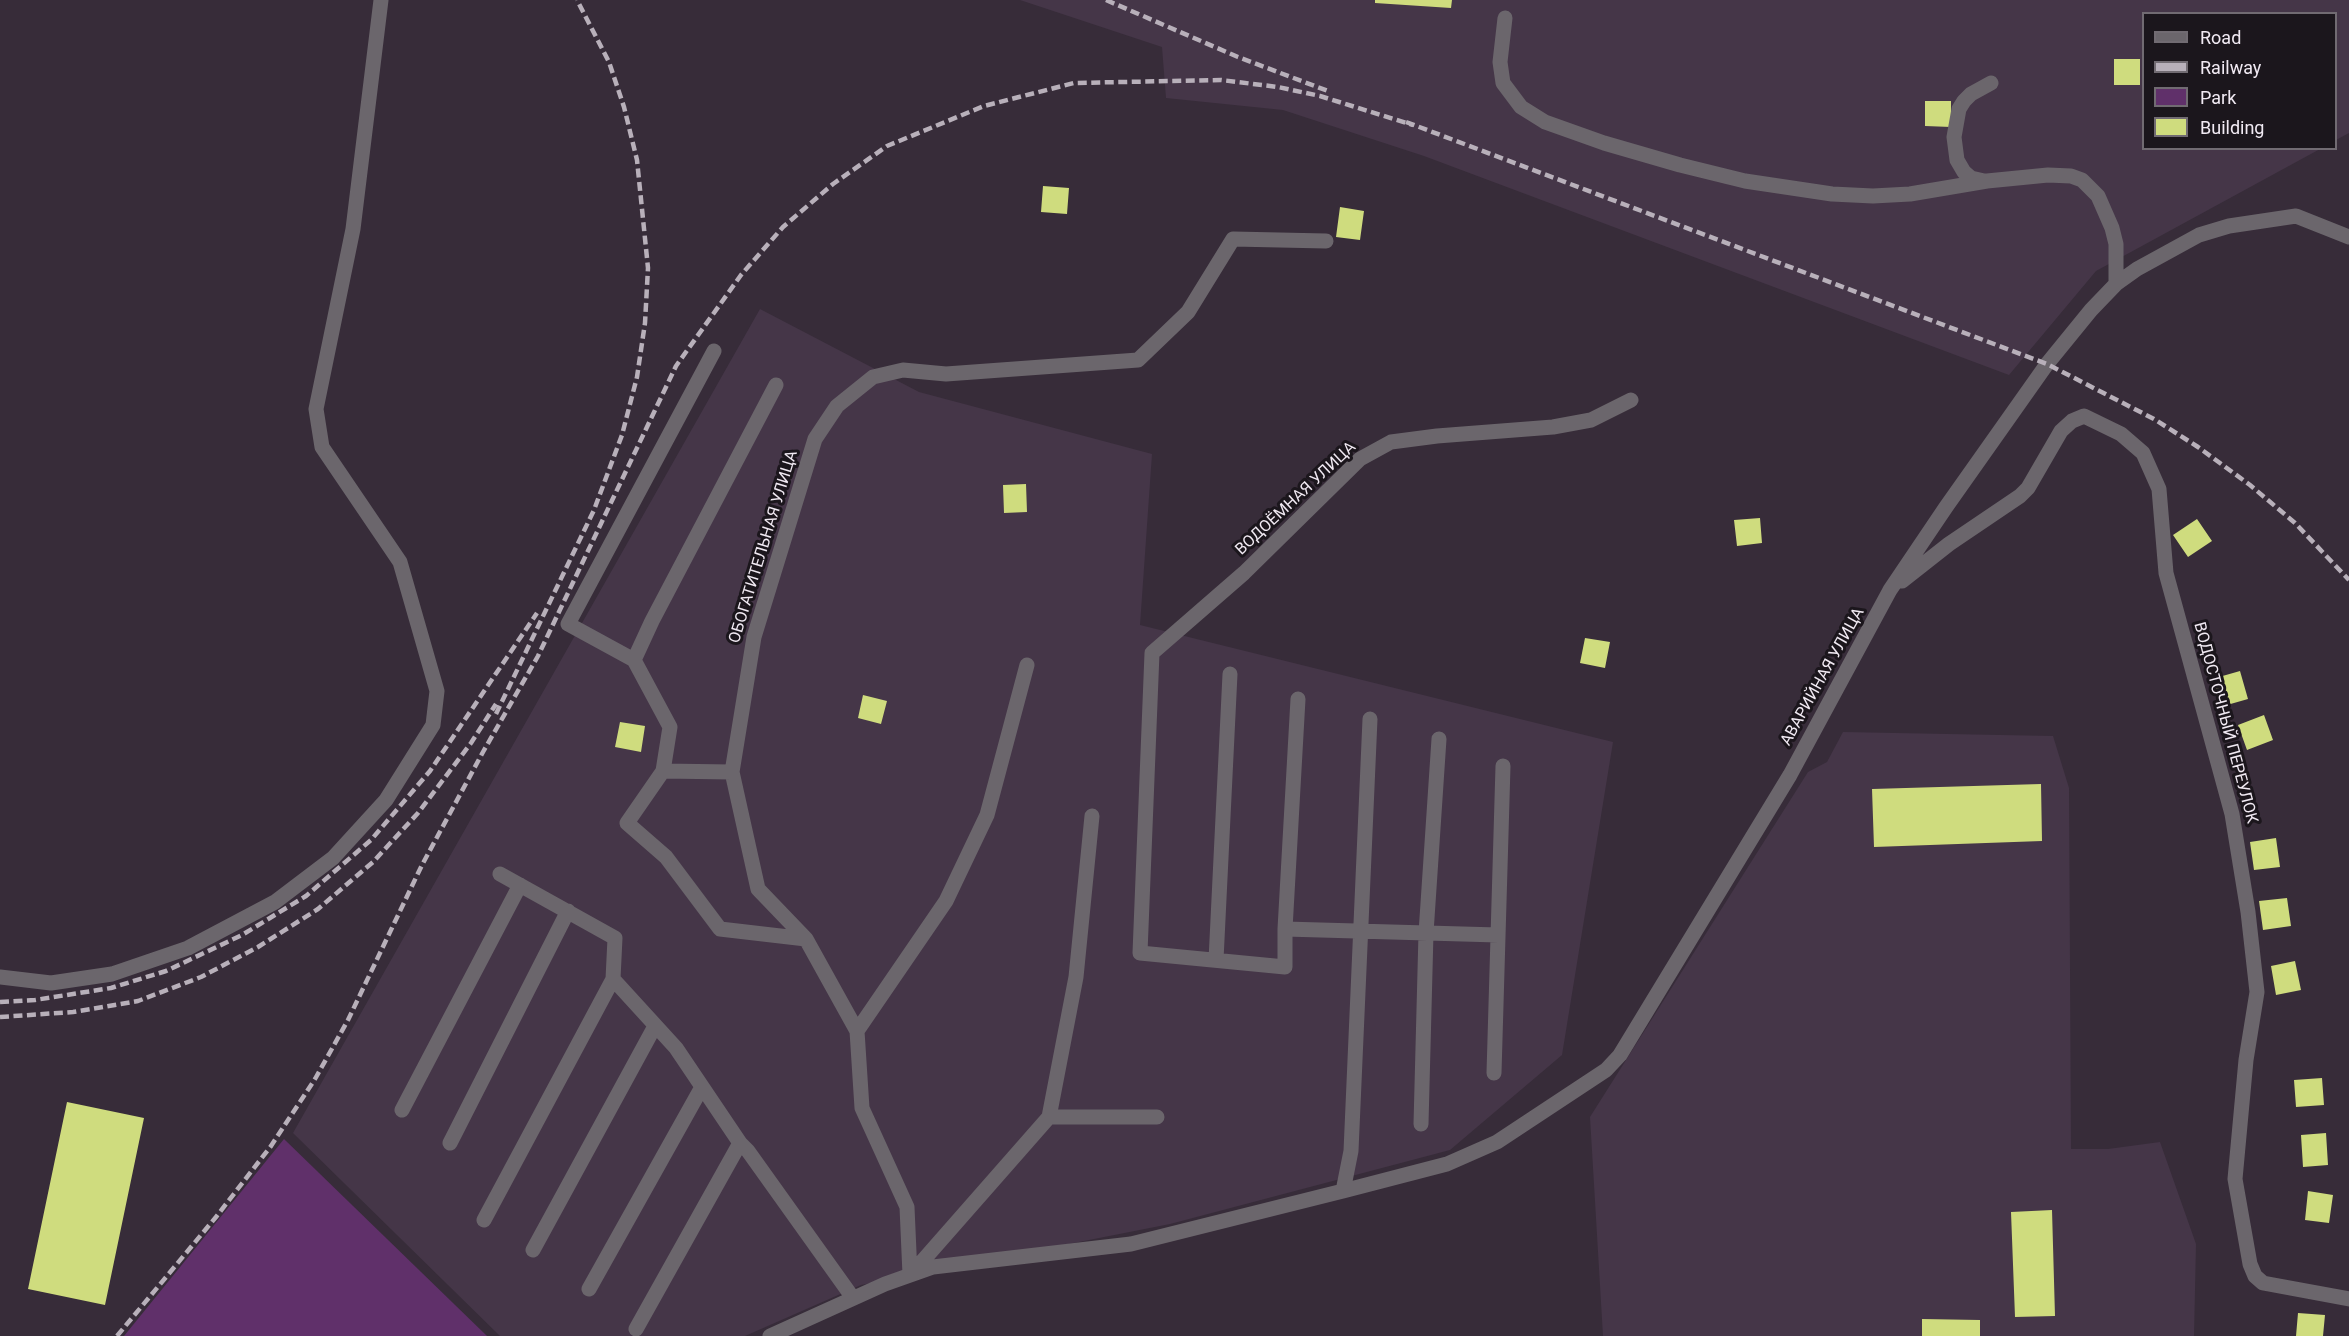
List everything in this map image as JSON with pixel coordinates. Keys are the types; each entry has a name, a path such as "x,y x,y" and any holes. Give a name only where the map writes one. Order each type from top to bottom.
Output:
{"street":[{"path":"0,977 51,982 112,974 188,948 274,902 333,858 386,800 433,724 437,691 400,562 322,447 316,410 353,229 381,0"},
{"path":"1505,18 1500,62 1503,83 1511,96 1521,107 1545,122 1604,143 1745,181 1832,194 1873,196 1910,194 1987,181 2048,175 2071,176 2082,180 2098,196 2112,228 2116,244 2116,284"},
{"path":"1987,181 1971,178 1964,172 1957,160 1954,137 1959,109 1964,101 1977,90 1991,83"},
{"name":"АВАРИЙНАЯ УЛИЦА","path":"770,1336 853,1298 933,1267 1131,1244 1447,1164 1497,1142 1606,1070 1620,1055 1790,775 1890,590 2047,364 2078,325 2116,284 2137,269 2189,240 2229,226 2296,216 2349,237"},
{"name":"ОБОГАТИТЕЛЬНАЯ УЛИЦА","path":"910,1275 908,1207 862,1108 857,1031 806,939 758,889 732,772 753,637 815,439 837,406 873,376 903,370 946,374 1138,360 1188,312 1233,239 1326,241"},
{"path":"714,351 568,624 633,660 670,727 663,771 627,823 666,857 720,929 806,939"},
{"path":"633,660 776,385"},
{"name":"ВОДОЁМНАЯ УЛИЦА","path":"1216,960 1140,952 1152,652 1244,573 1360,459 1391,442 1553,427 1591,420 1631,400"},
{"name":"ВОДОСТОЧНЫЙ ПЕРЕУЛОК","path":"1890,590 1949,544 2020,496 2028,488 2061,431 2072,421 2084,416 2121,434 2143,453 2159,489 2166,573 2232,814 2248,912 2257,992 2246,1060 2235,1179 2250,1264 2255,1276 2264,1283 2349,1299"},
{"path":"857,1031 946,901 982,826 987,815 1027,664"},
{"path":"1230,674 1216,960 1285,967 1285,929 1298,699"},
{"path":"1343,1191 1351,1151 1370,719"},
{"path":"1421,1124 1426,933 1439,739"},
{"path":"1494,1073 1503,766"},
{"path":"663,771 732,772"},
{"path":"910,1275 1050,1117 1076,977 1092,816"},
{"path":"484,1220 613,979 615,938 500,874"},
{"path":"402,1110 520,885"},
{"path":"450,1143 568,911"},
{"path":"1285,929 1498,935"},
{"path":"613,979 676,1048 740,1143 853,1298"},
{"path":"533,1250 655,1026"},
{"path":"589,1289 702,1087"},
{"path":"1050,1117 1158,1117"},
{"path":"636,1329 740,1143"}],"shaded area":[{"path":"1020,0 2349,0 2349,133 2337,139 2337,12 2142,12 2142,150 2318,150 2096,271 2009,375 1424,156 1283,110 1166,98 1162,47"},
{"path":"760,309 919,392 1152,454 1140,625 1613,742 1562,1055 1450,1150 1170,1224 861,1285 745,1336 500,1336 293,1133"},
{"path":"1843,732 2053,736 2069,788 2071,1149 2108,1149 2160,1142 2196,1244 2194,1336 1603,1336 1590,1117 1808,772 1827,762"}],"green space":[{"path":"284,1139 487,1336 124,1336"}],"building":[{"path":"1375,0 1452,0 1451,8 1375,3"},
{"path":"2114,59 2140,59 2140,85 2114,85"},
{"path":"1925,101 1951,101 1951,127 1925,126"},
{"path":"1043,186 1069,188 1067,214 1041,212"},
{"path":"1340,207 1364,211 1360,240 1336,237"},
{"path":"1026,484 1027,512 1004,513 1003,485"},
{"path":"1760,518 1762,543 1737,546 1734,520"},
{"path":"2197,519 2212,541 2188,557 2173,535"},
{"path":"1585,638 1610,642 1605,668 1580,663"},
{"path":"2240,671 2248,699 2220,707 2212,679"},
{"path":"863,695 887,701 881,724 858,718"},
{"path":"2264,715 2273,740 2247,750 2238,725"},
{"path":"620,722 645,726 641,752 615,747"},
{"path":"2041,784 2042,841 1874,847 1872,789"},
{"path":"2276,838 2280,867 2254,870 2250,842"},
{"path":"2287,898 2291,926 2263,930 2259,901"},
{"path":"2295,961 2301,990 2276,995 2271,966"},
{"path":"2322,1078 2324,1105 2296,1107 2294,1080"},
{"path":"67,1102 144,1118 105,1305 28,1289"},
{"path":"2326,1133 2328,1165 2303,1167 2301,1135"},
{"path":"2308,1191 2333,1195 2329,1223 2305,1220"},
{"path":"2052,1210 2055,1316 2015,1317 2011,1212"},
{"path":"2298,1313 2325,1315 2323,1336 2296,1336"},
{"path":"1922,1319 1980,1320 1980,1336 1922,1336"}],"railway":[{"path":"496,714 594,510 622,435 637,377 645,323 648,268 637,160 624,107 609,62 577,0"},
{"path":"1106,0 1238,57 1328,91"},
{"path":"117,1336 216,1217 271,1146 315,1079 348,1020 422,865 538,656 676,366 741,275 783,227 833,184 887,146 984,106 1074,83 1221,80 1278,87 1320,96 1413,125"},
{"path":"1406,122 2047,364 2154,419 2198,447 2250,485 2295,523 2349,580"},
{"path":"0,1002 35,1000 111,988 166,971 242,935 306,896 371,840 430,771 537,613"},
{"path":"0,1017 73,1012 138,1001 201,977 258,947 318,909 373,862 418,813 471,743 496,704"}]}
